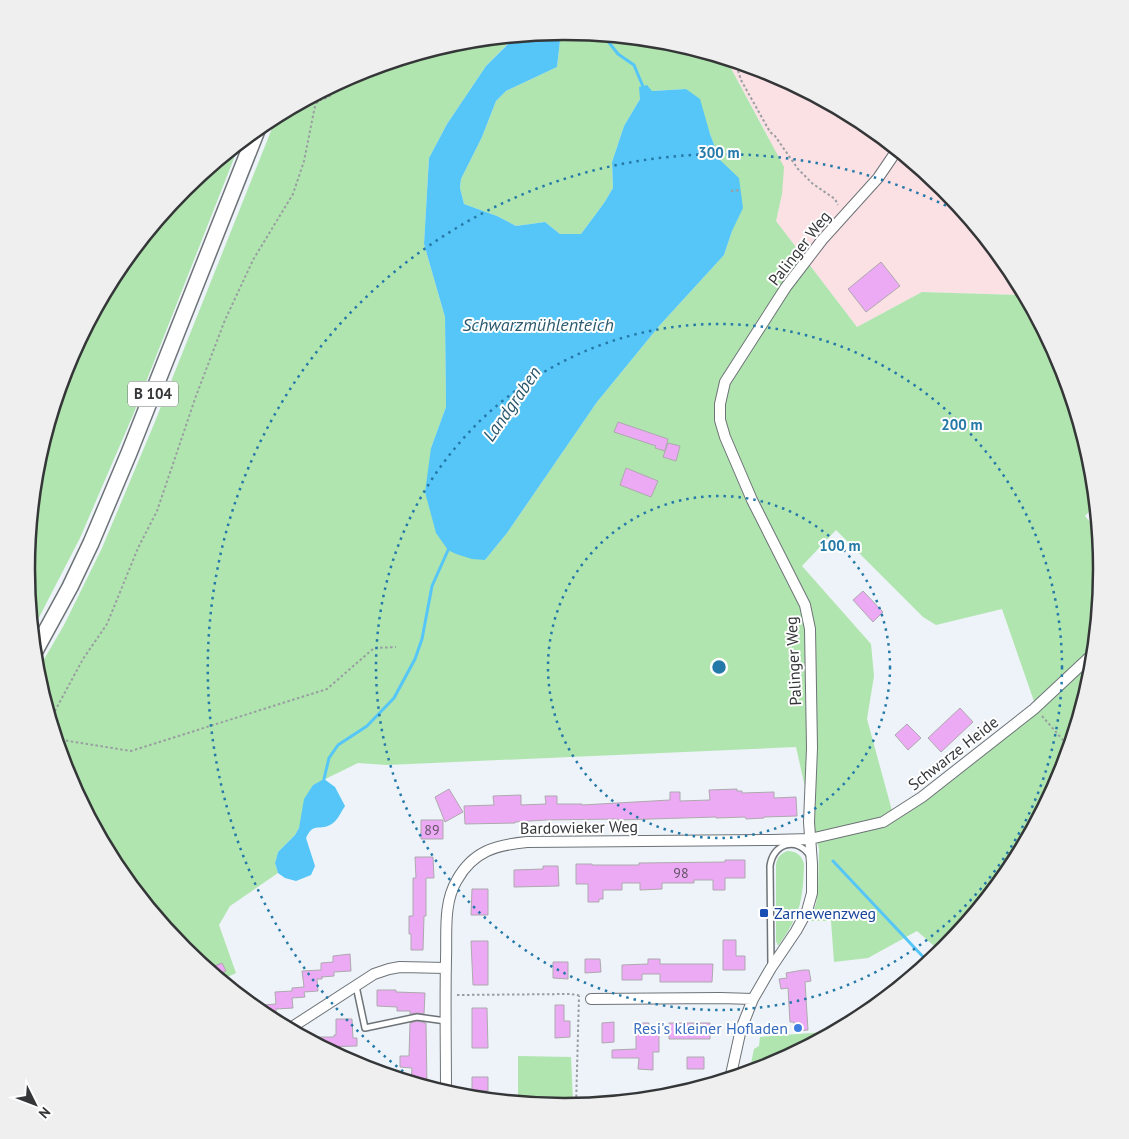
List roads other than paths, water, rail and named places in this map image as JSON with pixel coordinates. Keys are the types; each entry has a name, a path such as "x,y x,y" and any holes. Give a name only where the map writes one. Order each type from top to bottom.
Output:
{"main road":[{"name":"B 104","path":"40,641 70,587 95,534 253,141"}],"street":[{"name":"Palinger Weg","path":"732,1072 741,1029 753,1000 771,968 796,931 807,911 812,893 809,822 812,748 810,629 805,604 752,500 725,437 720,420 720,404 726,382 786,287 822,240 878,178 893,154"},
{"name":"Schwarze Heide","path":"810,839 883,822 922,797 1034,709 1086,661"},
{"name":"Bardowieker Weg","path":"446,1085 445,994 448,904 456,882 470,863 480,855 493,848 527,842 810,839"},
{"path":"295,1025 374,974 389,968 446,968"},
{"path":"592,999 720,998 753,1000"}],"lane":[{"path":"771,968 771,859 774,852 780,847 794,844 806,851 812,864"},
{"path":"356,986 365,1028 416,1017 446,1021"}],"water":[{"name":"Schwarzmühlenteich","path":"560,40 557,67 506,91 496,101 482,137 461,179 460,188 464,204 497,216 516,226 545,222 560,234 581,234 613,188 612,162 624,126 640,99 639,87 647,85 652,91 686,89 700,99 720,160 739,178 743,208 732,231 724,255 660,325 597,402 507,533 485,560 472,559 448,550 436,533 425,492 431,448 446,407 445,317 424,244 429,158 447,124 486,66 509,43"},
{"path":"324,779 335,787 345,806 332,824 326,827 314,828 306,838 315,866 311,875 296,881 285,878 278,873 275,863 278,852 295,835 299,828 304,799 313,785"}],"waterway":[{"name":"Landgraben","path":"609,42 618,54 634,65 644,89"},
{"name":"Landgraben","path":"324,779 329,758 338,745 367,726 394,698 415,659 422,639 432,586 449,548"},
{"path":"833,861 924,958"}],"place":[{"name":"Zarnewenzweg","path":"764,913"},
{"name":"Resi's kleiner Hofladen","path":"798,1028"}]}
